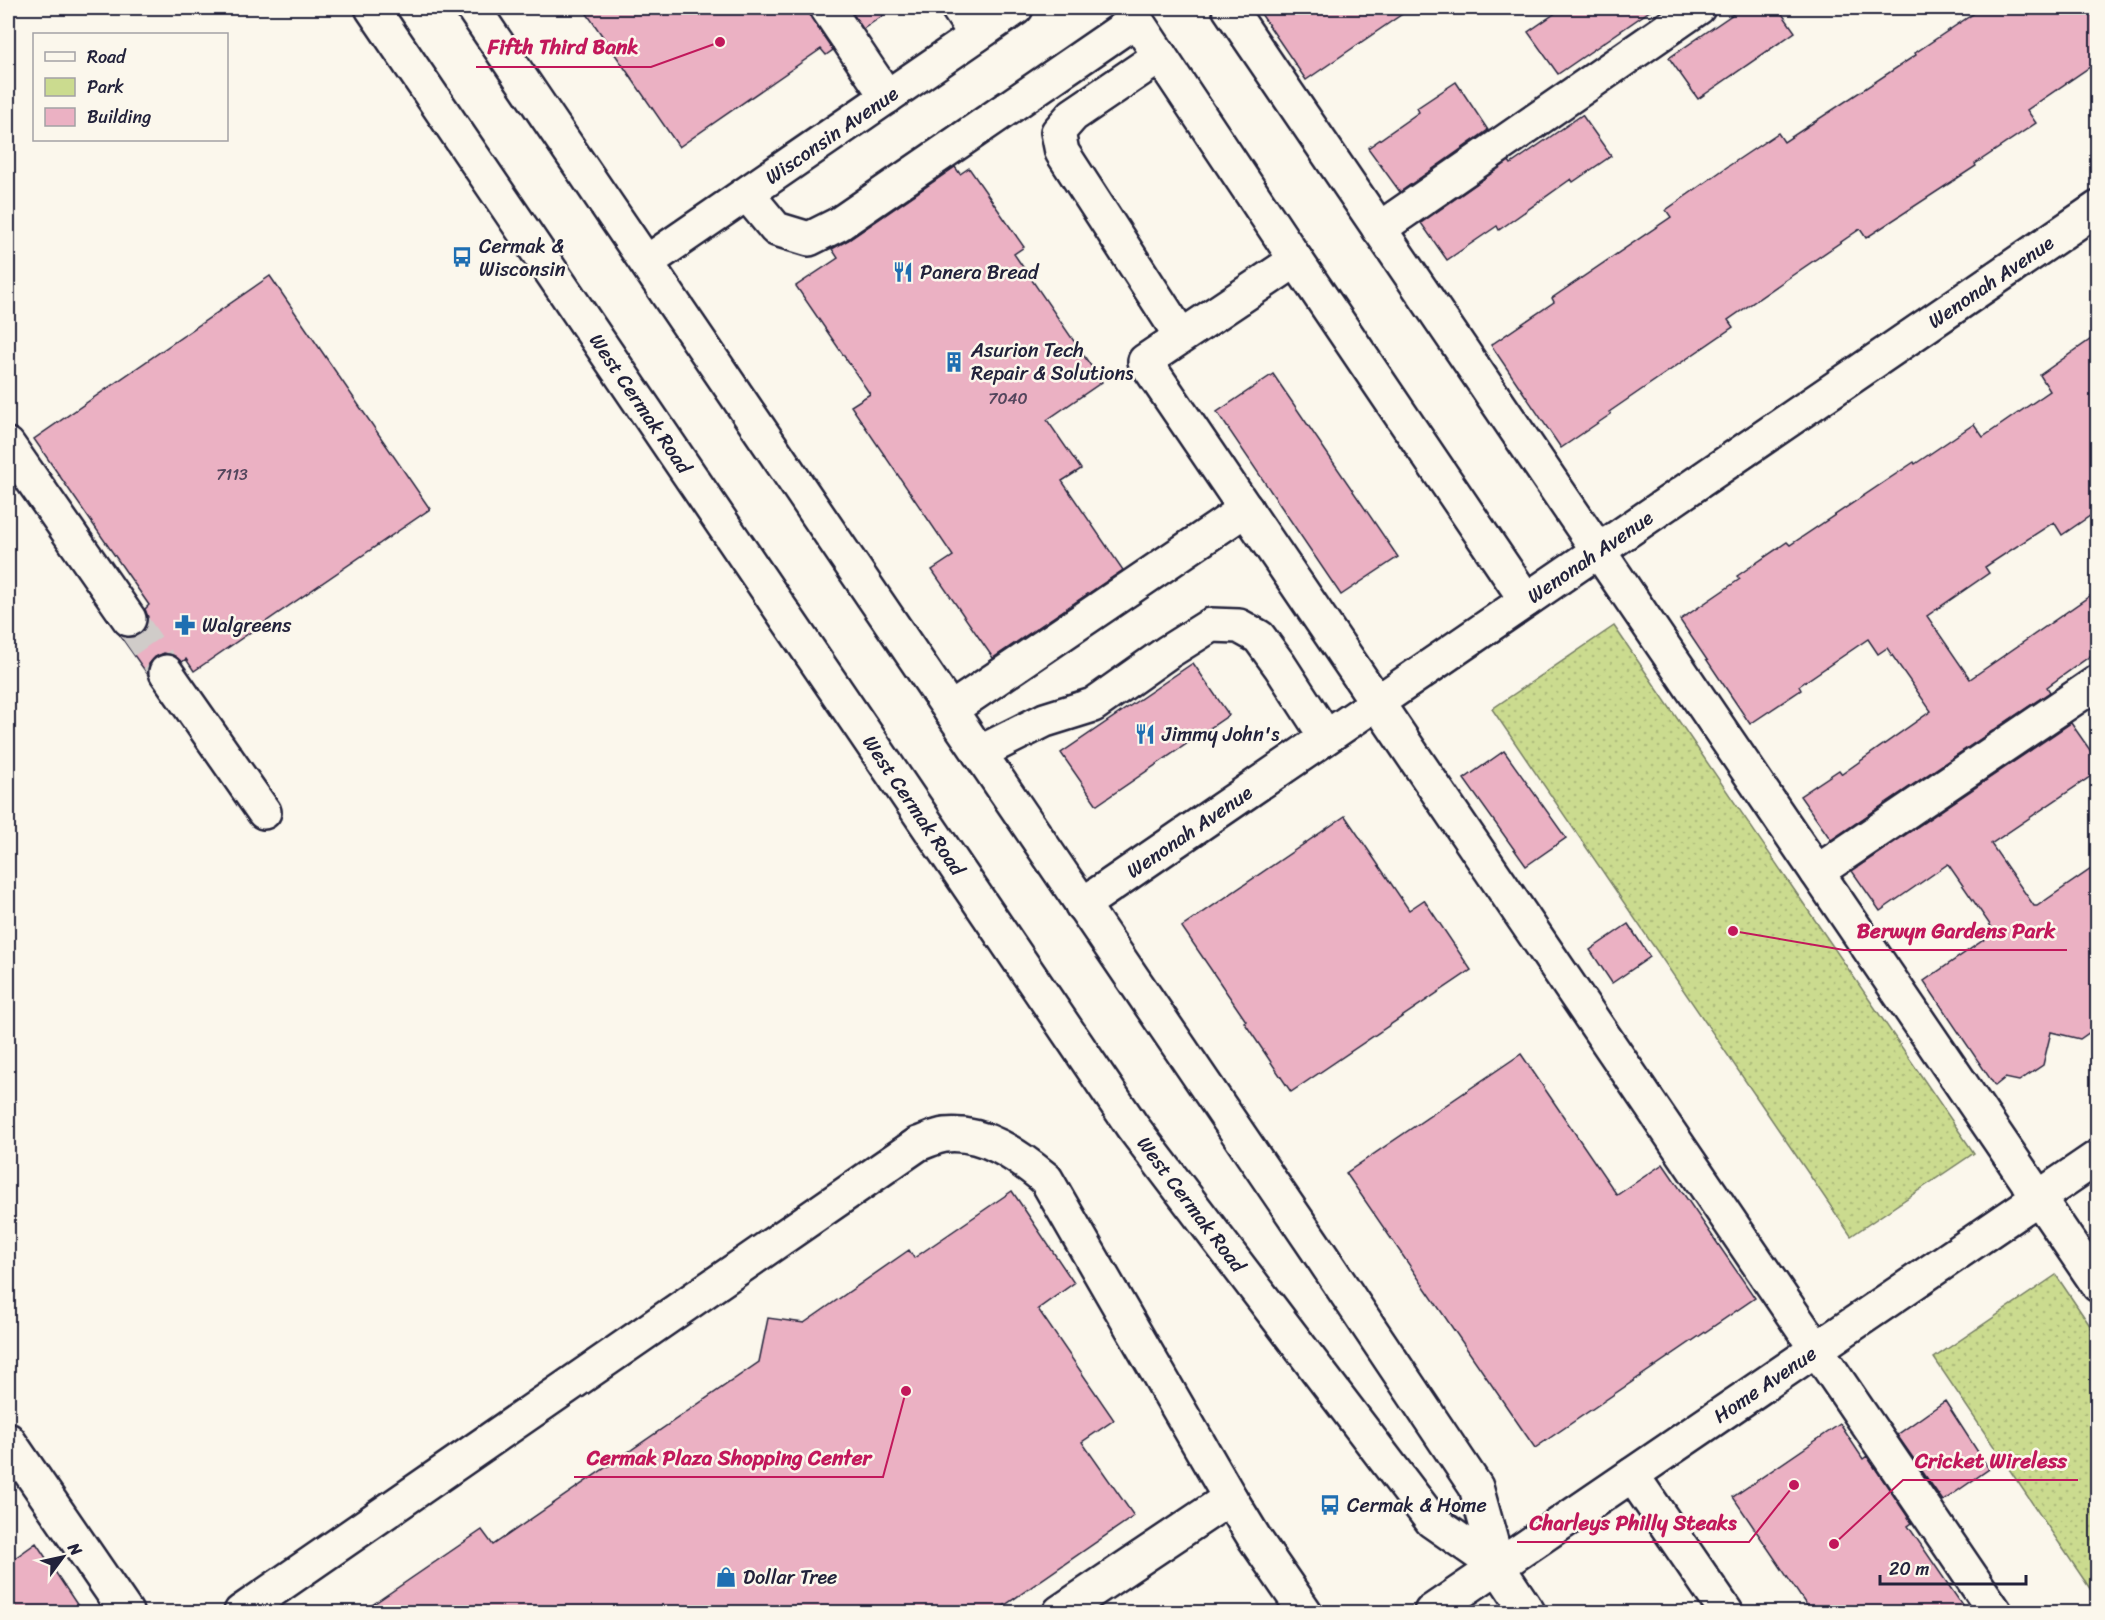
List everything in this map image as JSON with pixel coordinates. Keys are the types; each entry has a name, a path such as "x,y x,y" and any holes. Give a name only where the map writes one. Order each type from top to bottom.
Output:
{"main road":[{"name":"West Cermak Road","path":"372,8 1132,1126 1432,1521 1498,1567"},
{"name":"West Cermak Road","path":"473,8 1476,1487 1498,1567 1528,1612"},
{"path":"827,8 887,97"},
{"path":"958,8 976,35"},
{"name":"Wisconsin Avenue","path":"647,262 1016,8"},
{"path":"1229,8 2097,1285"},
{"path":"1379,229 1698,8"},
{"path":"747,194 776,229 808,239 839,224 1132,14 1526,600"},
{"path":"1160,56 1073,115 1058,132 1062,152 1181,336"},
{"name":"Wenonah Avenue","path":"1082,905 2097,208"},
{"path":"1296,261 1145,361 1995,1612"},
{"path":"8,445 129,619"},
{"path":"950,710 1246,509"},
{"path":"979,753 1045,720 1093,705 1211,625 1239,626 1258,637 1280,666 1326,737"},
{"path":"166,672 264,812"},
{"path":"1817,872 2097,682"},
{"path":"241,1612 918,1144 944,1135 970,1135 1001,1147 1026,1162 1046,1179 1230,1498 1305,1612"},
{"name":"Home Avenue","path":"1431,1612 2097,1158"},
{"path":"8,1440 126,1612"},
{"path":"1632,1475 1726,1612"},
{"path":"1060,1612 1230,1498"}],"green space":[{"path":"1614,626 1974,1153 1851,1236 1492,709"},
{"path":"2056,1275 2097,1336 2097,1599 1934,1358"}],"building":[{"path":"583,8 809,8 811,18 833,50 826,55 821,49 679,147"},
{"path":"849,8 894,8 863,29"},
{"path":"1257,8 1411,8 1306,80"},
{"path":"1563,8 1654,8 1558,74 1528,32"},
{"path":"1742,8 1778,8 1795,32 1698,99 1669,58"},
{"path":"1982,8 2097,8 2097,62 2027,110 2036,123 1975,164 1976,166 1866,238 1860,229 1728,320 1733,327 1609,412 1611,414 1561,448 1491,345 1554,302 1552,298 1671,217 1666,210 1727,167 1778,133 1784,142 1916,55 1915,53"},
{"path":"1456,82 1488,130 1400,192 1368,148 1419,112 1417,108"},
{"path":"1582,115 1611,156 1573,182 1571,179 1499,230 1497,226 1447,260 1421,223 1509,161 1511,164"},
{"path":"955,167 960,174 969,168 1024,247 1014,254 1102,382 1047,420 1081,469 1062,481 1123,570 993,658 932,570 953,556 851,406 870,394 796,286 838,258 832,249"},
{"name":"Walgreens","path":"270,276 430,509 194,671 186,659 182,662 173,655 164,653 155,657 149,664 148,675 119,634 130,638 140,634 146,626 148,617 145,609 149,605 34,439"},
{"path":"2097,335 2097,511 2062,535 2054,522 1985,567 1989,573 1927,616 1970,679 2097,591 2097,651 2047,687 2050,692 1831,840 1800,796 1839,770 1842,774 1931,711 1887,648 1878,654 1868,639 1799,686 1801,690 1750,724 1680,620 1740,579 1737,576 1787,542 1790,545 1974,424 1983,437 2050,391 2040,375"},
{"path":"1273,374 1398,557 1341,595 1217,412"},
{"name":"Jimmy John's","path":"1193,663 1229,715 1097,805 1061,753"},
{"path":"2071,723 2097,760 2097,772 1991,844 2034,906 2097,865 2097,1027 2080,1039 2051,1032 2043,1065 2019,1081 2005,1078 1995,1086 1924,981 1995,932 1948,864 1880,911 1852,871"},
{"path":"1504,751 1566,838 1526,866 1464,779"},
{"path":"1345,816 1409,910 1424,900 1471,970 1291,1092 1182,927"},
{"path":"1628,924 1650,957 1612,983 1590,950"},
{"path":"1521,1054 1617,1195 1663,1164 1755,1298 1535,1448 1346,1173"},
{"path":"1012,1191 1074,1283 1038,1309 1114,1420 1082,1442 1134,1516 995,1612 362,1612 482,1530 493,1545 759,1362 768,1318 804,1323 909,1250 914,1258"},
{"path":"1945,1401 1989,1469 1943,1501 1897,1435"},
{"path":"1840,1424 1863,1459 1867,1456 1912,1523 1908,1526 1967,1612 1811,1612 1733,1497"},
{"path":"36,1543 82,1612 8,1612 8,1563"}],"tunnel":[{"path":"129,619 166,672"}],"place":[{"name":"Fifth Third Bank","path":"720,42"},
{"name":"Cermak & Wisconsin","path":"462,257"},
{"name":"Panera Bread","path":"903,272"},
{"name":"Asurion Tech Repair & Solutions","path":"954,362"},
{"name":"Walgreens","path":"185,625"},
{"name":"Jimmy John's","path":"1145,734"},
{"name":"Berwyn Gardens Park","path":"1733,931"},
{"name":"Cermak Plaza Shopping Center","path":"906,1391"},
{"name":"Charleys Philly Steaks","path":"1794,1485"},
{"name":"Cermak & Home","path":"1330,1505"},
{"name":"Cricket Wireless","path":"1834,1544"},
{"name":"Dollar Tree","path":"726,1577"}]}
